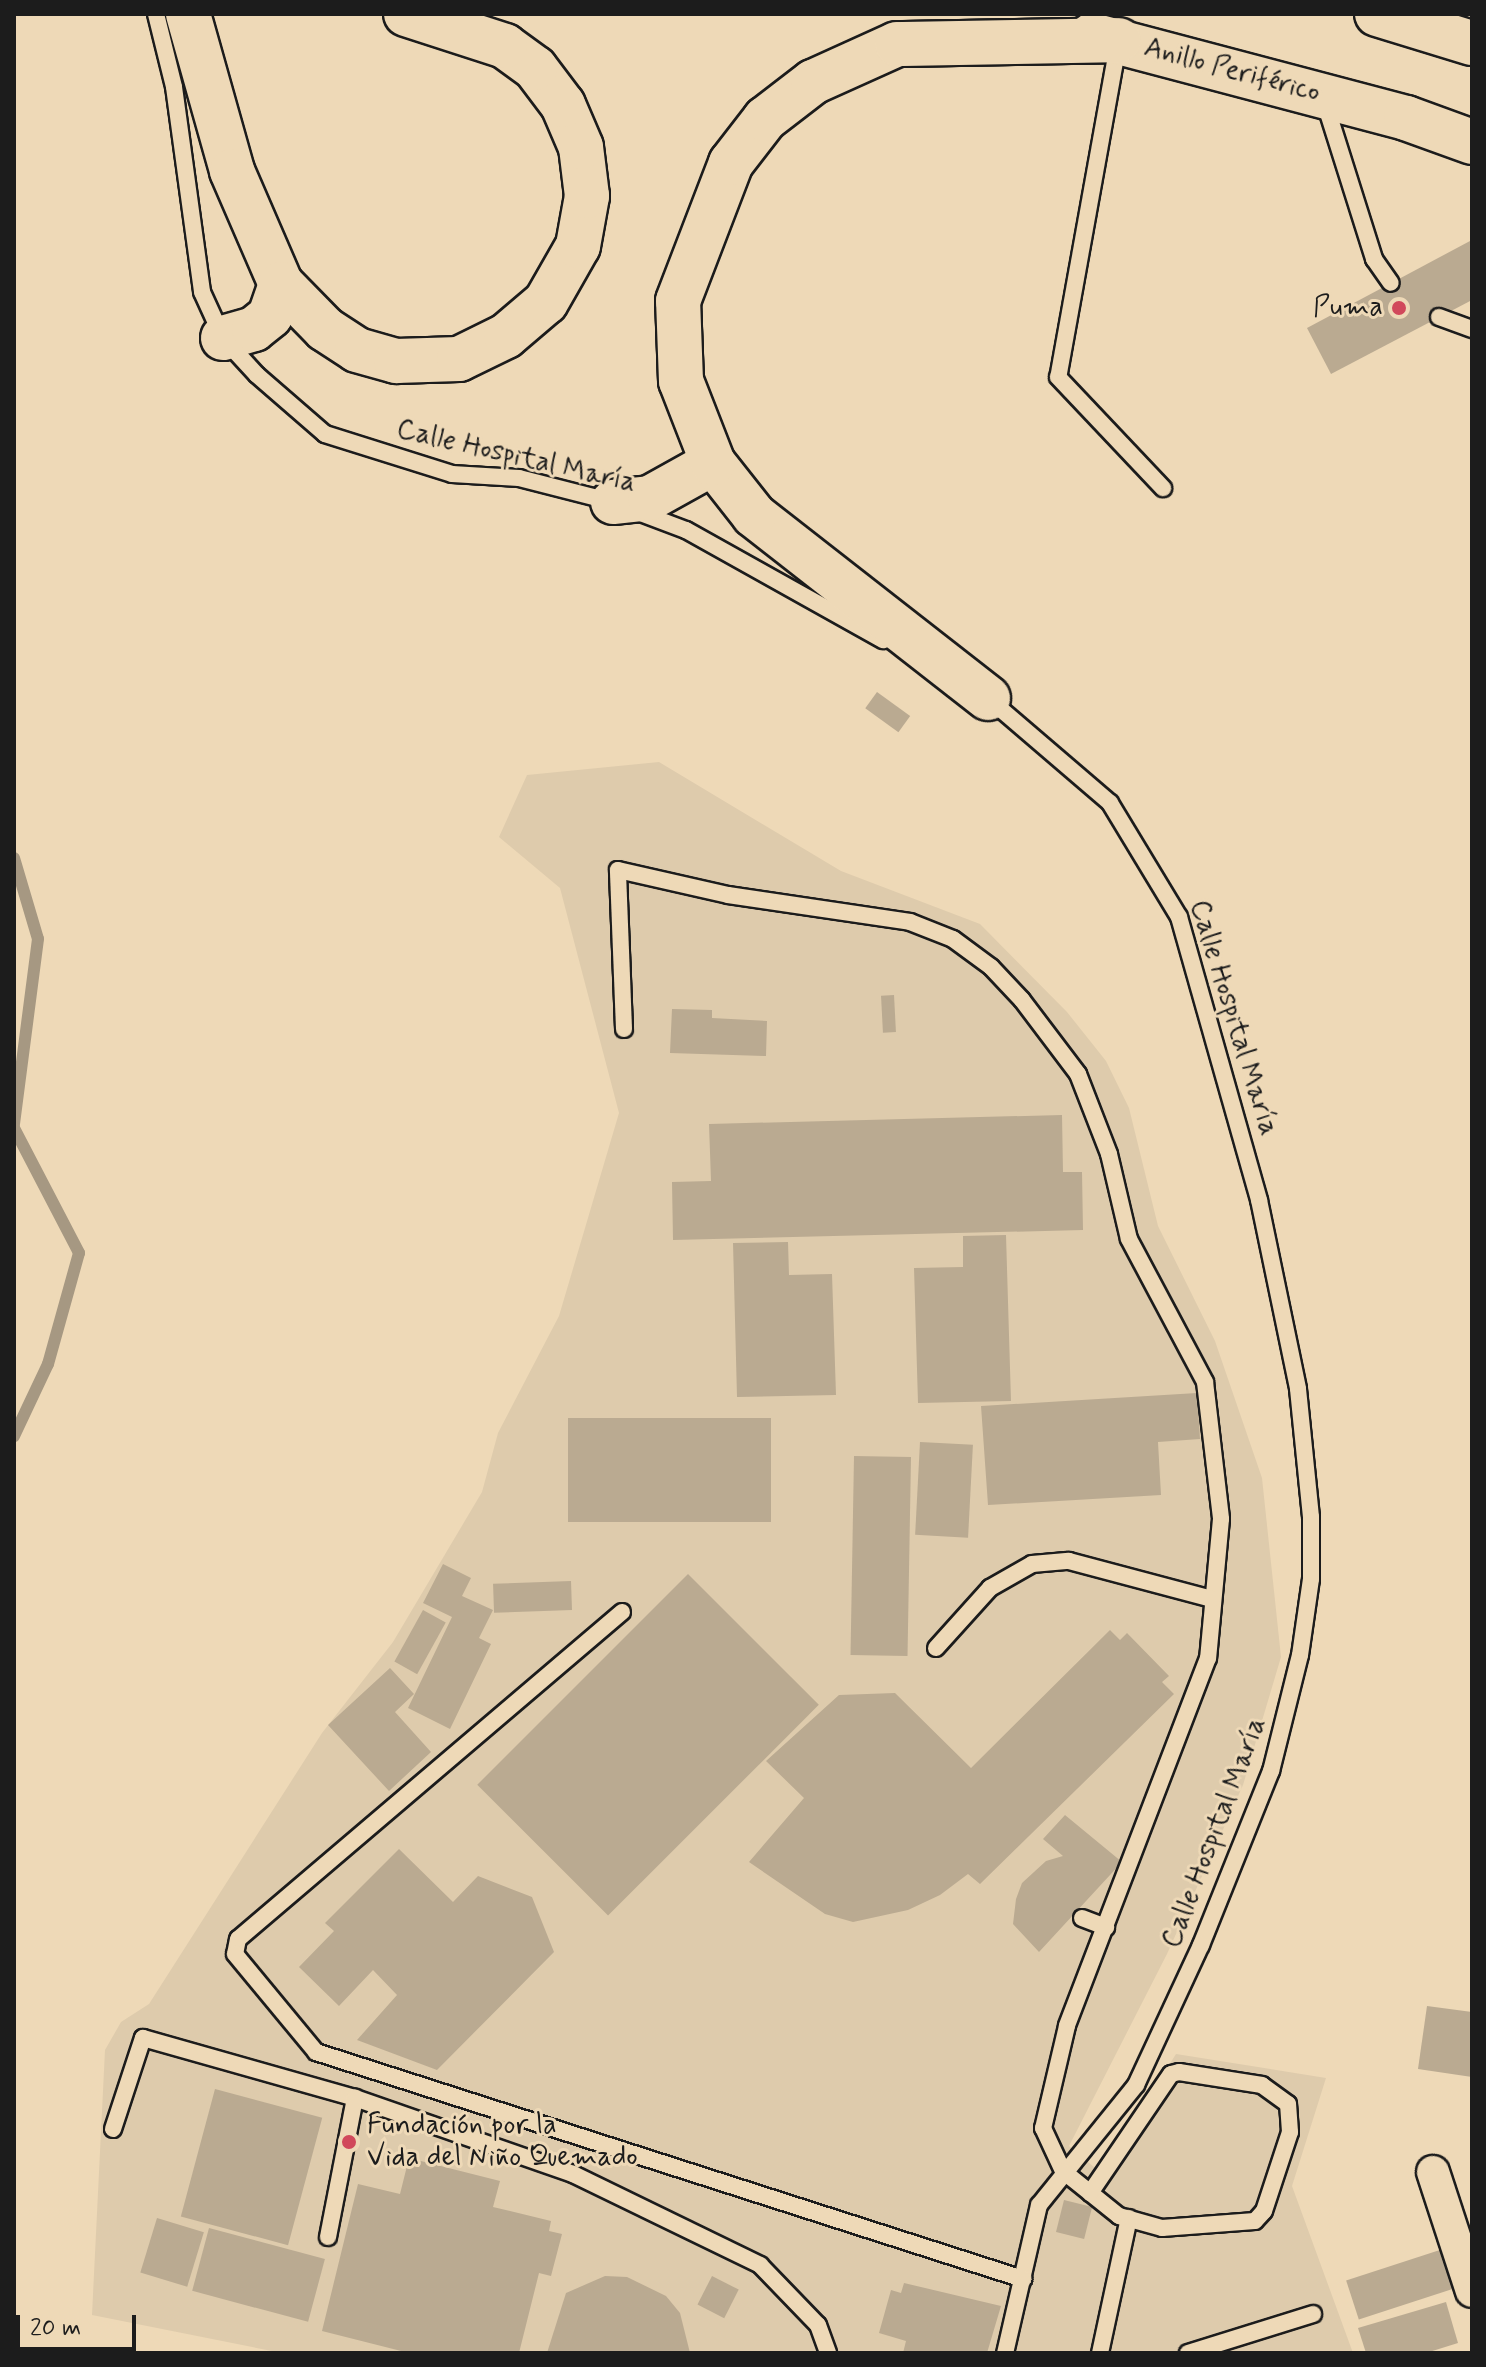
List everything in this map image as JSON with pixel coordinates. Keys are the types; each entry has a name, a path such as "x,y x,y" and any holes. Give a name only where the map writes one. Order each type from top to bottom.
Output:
{"main road":[{"path":"174,23 232,171 281,284 325,329 357,350 396,361 459,359 506,336 546,302 578,246 587,196 581,147 563,105 535,68 505,46 406,14"},
{"name":"Anillo Periférico","path":"987,14 1119,40 1322,95 1472,142"},
{"path":"1377,14 1472,43"},
{"path":"988,698 754,515 713,463 681,381 678,301 731,163 765,119 813,82 897,44 1119,40"},
{"path":"223,338 254,329 270,316 281,284"},
{"path":"613,502 650,498 713,463"}],"street":[{"path":"1433,2172 1472,2291"}],"lane":[{"name":"Calle Hospital María","path":"174,23 174,87 202,292 223,338 257,375 325,434 452,474 519,478 613,502 686,530 988,698 1110,803 1179,917 1269,1246 1300,1404 1311,1517 1311,1579 1287,1720 1249,1832 1136,2085 1063,2171 1039,2205 1005,2353"},
{"path":"1119,40 1058,377 1163,488"},
{"path":"1322,95 1374,259 1391,283"},
{"path":"1439,317 1472,329"},
{"path":"624,1029 618,870 728,895 910,922 953,939 991,967 1064,1052 1087,1091 1129,1239 1205,1382 1221,1519 1208,1658 1067,2026 1043,2128 1063,2171 1090,2193 1129,2218 1162,2228 1255,2221 1264,2211 1290,2132 1288,2104 1262,2085 1171,2074 1090,2193"},
{"path":"936,1648 990,1588 1032,1564 1069,1561 1212,1599"},
{"path":"622,1612 238,1939 235,1954 316,2052 1023,2279"},
{"path":"1082,1918 1106,1927"},
{"path":"113,2129 143,2038 355,2098 573,2174 760,2265 818,2325 828,2353"},
{"path":"328,2237 355,2098"},
{"path":"1100,2353 1129,2218"},
{"path":"1188,2353 1313,2314"}],"shaded area":[{"path":"659,762 841,871 980,924 1067,1012 1106,1061 1129,1108 1158,1226 1215,1341 1262,1478 1281,1657 1243,1785 1167,1954 1069,2146 1101,2173 1176,2054 1326,2078 1292,2186 1353,2353 282,2353 92,2315 105,2050 121,2022 149,2004 322,1733 393,1642 482,1492 498,1433 559,1316 619,1113 560,888 499,837 527,775"}],"building":[{"name":"Puma","path":"1470,241 1472,300 1331,374 1307,328"},
{"path":"877,692 910,716 898,732 865,708"},
{"path":"894,995 896,1032 883,1033 881,996"},
{"path":"672,1009 712,1010 712,1018 767,1021 766,1056 670,1053"},
{"path":"1062,1115 1063,1172 1082,1172 1083,1230 673,1240 672,1182 711,1181 709,1124"},
{"path":"1006,1235 1011,1401 918,1403 914,1268 963,1267 963,1236"},
{"path":"788,1242 789,1275 832,1274 836,1395 737,1397 733,1243"},
{"path":"1197,1393 1200,1439 1158,1442 1161,1495 988,1505 981,1406"},
{"path":"568,1418 771,1418 771,1522 568,1522"},
{"path":"920,1442 973,1445 968,1538 915,1535"},
{"path":"854,1456 911,1457 908,1656 851,1655"},
{"path":"443,1564 471,1578 462,1596 493,1610 479,1638 491,1644 450,1729 408,1708 452,1617 423,1603"},
{"path":"688,1574 819,1705 608,1916 477,1785"},
{"path":"571,1581 572,1610 494,1613 493,1584"},
{"path":"423,1610 446,1623 417,1674 394,1662"},
{"path":"1110,1630 1120,1640 1127,1633 1169,1676 1162,1682 1174,1694 980,1884 968,1874 940,1895 908,1910 853,1922 825,1914 749,1862 804,1798 766,1761 839,1695 895,1693 971,1768"},
{"path":"390,1668 414,1694 395,1712 431,1752 389,1791 328,1725"},
{"path":"1065,1815 1122,1862 1039,1952 1013,1924 1016,1899 1022,1883 1046,1861 1063,1856 1043,1839"},
{"path":"399,1849 453,1902 478,1876 532,1897 554,1952 437,2070 357,2040 397,1995 373,1970 339,2006 299,1967 334,1931 325,1923"},
{"path":"1427,2006 1472,2012 1472,2077 1418,2069"},
{"path":"215,2089 322,2118 288,2245 181,2217"},
{"path":"409,2158 500,2181 493,2207 551,2221 549,2231 562,2234 551,2276 539,2273 519,2353 409,2353 322,2331 358,2184 400,2194"},
{"path":"1064,2200 1092,2207 1084,2239 1056,2232"},
{"path":"157,2218 204,2232 187,2287 140,2273"},
{"path":"209,2228 325,2259 308,2322 192,2291"},
{"path":"1446,2248 1459,2287 1359,2319 1346,2280"},
{"path":"605,2276 627,2277 666,2296 680,2313 690,2353 547,2353 566,2293"},
{"path":"712,2276 739,2290 724,2318 697,2305"},
{"path":"904,2283 1001,2306 987,2353 903,2353 906,2341 879,2333 891,2290 901,2293"},
{"path":"1446,2302 1458,2343 1426,2353 1366,2353 1358,2328"}],"waterway":[{"path":"14,858 38,939 14,1125"},
{"path":"14,1128 79,1253 48,1364 14,1436"}],"place":[{"name":"Puma","path":"1399,308"},
{"name":"Fundación por la Vida del Niño Quemado","path":"349,2142"}]}
